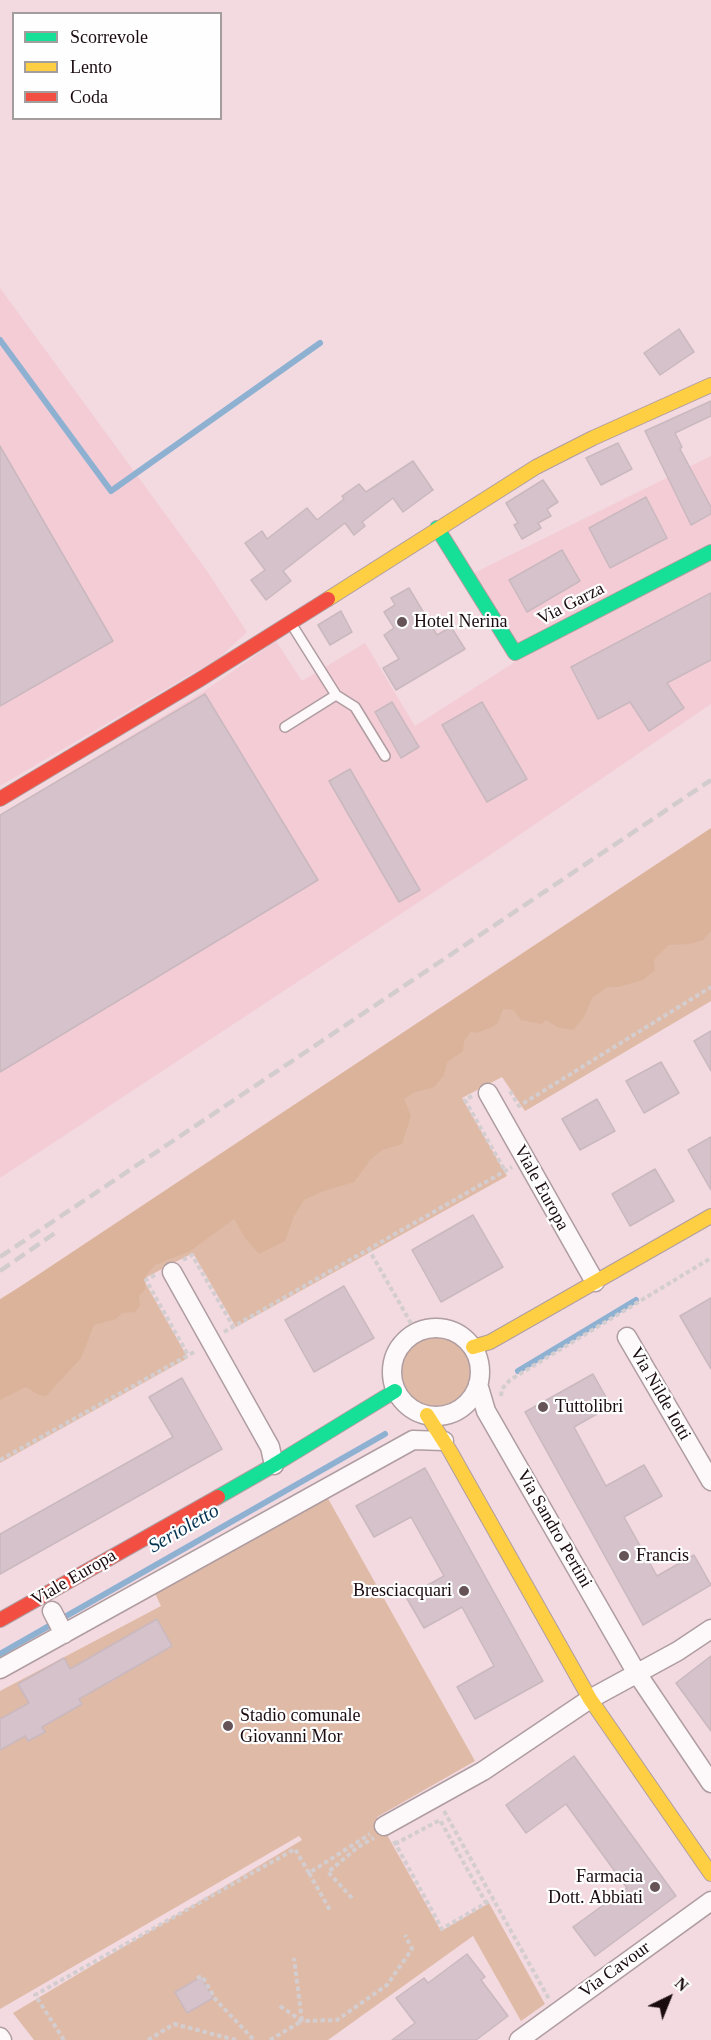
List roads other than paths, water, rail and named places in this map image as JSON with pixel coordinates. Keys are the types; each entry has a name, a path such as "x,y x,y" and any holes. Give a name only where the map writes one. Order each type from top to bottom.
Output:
{"street":[{"path":"0,799 291,623 536,467 593,438 711,385"},
{"name":"Via Garza","path":"437,528 515,653 711,552"},
{"name":"Viale Europa","path":"481,1094 525,1159 595,1282"},
{"path":"472,1347 489,1342 711,1216"},
{"path":"172,1272 270,1448 274,1465"},
{"path":"437,1328 457,1333 472,1347 479,1365 478,1384 468,1403 458,1409 449,1414 427,1415 408,1407 395,1391 391,1368 399,1347 416,1332 437,1328"},
{"name":"Via Nilde Iotti","path":"627,1337 711,1481"},
{"name":"Via Sandro Pertini","path":"478,1384 486,1411 636,1672 711,1783"},
{"name":"Viale Europa","path":"0,1620 274,1465 395,1391"},
{"path":"427,1415 444,1441 590,1699 711,1874"},
{"path":"0,1670 57,1622 413,1440 444,1441"},
{"path":"385,1830 483,1771 590,1699 678,1651 711,1629"},
{"name":"Via Cavour","path":"519,2040 711,1901"}],"lane":[{"path":"291,623 336,695 355,707 385,756"},
{"path":"285,727 336,695"}],"waterway":[{"path":"0,340 111,491 320,343"},
{"name":"Serioletto","path":"518,1371 636,1300"},
{"name":"Serioletto","path":"0,1654 385,1434"}],"railway":[{"path":"0,1257 711,780"},
{"path":"0,1271 55,1233"}],"place":[{"name":"Hotel Nerina","path":"402,622"},
{"name":"Tuttolibri","path":"543,1407"},
{"name":"Francis","path":"624,1556"},
{"name":"Bresciacquari","path":"464,1591"},
{"name":"Stadio comunale Giovanni Mor","path":"228,1726"},
{"name":"Farmacia Dott. Abbiati","path":"655,1887"}]}
